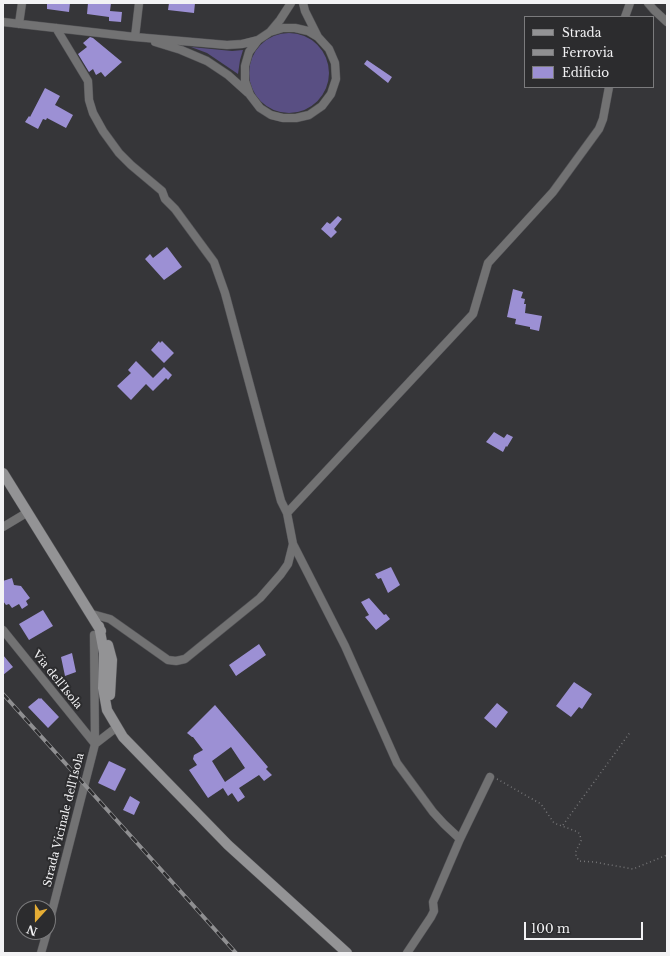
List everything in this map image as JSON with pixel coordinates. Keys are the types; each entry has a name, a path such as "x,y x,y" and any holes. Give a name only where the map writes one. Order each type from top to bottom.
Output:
{"main road":[{"path":"3,473 92,614 104,653 104,688 107,710 123,737 228,845 347,953"}],"street":[{"path":"20,24 22,3"},
{"path":"135,37 139,3"},
{"path":"270,32 291,3"},
{"path":"135,37 181,50 207,61 228,75 250,95 260,108 283,118 296,118 309,115 322,106 331,94 336,79 335,63 329,49 318,37 305,11 303,3"},
{"path":"625,16 630,3"},
{"path":"648,3 667,22"},
{"path":"3,22 135,37 227,45 242,44 258,40"},
{"path":"56,28 88,81 89,100 93,113 103,131 123,157 162,191 165,199 214,262 225,293 281,501 287,513 293,544 344,646 397,763 433,812 460,838"},
{"path":"250,95 245,81 245,66 249,52 258,40 270,32 283,28 295,28 308,31 318,37"},
{"path":"287,513 473,314 488,263 553,192 599,129 603,119 609,88"},
{"path":"3,528 28,512"},
{"path":"92,614 110,620 168,660 176,661 184,659 260,598 285,569 288,564 293,544"},
{"name":"Via dell'Isola","path":"3,630 95,744"},
{"path":"95,744 96,630"},
{"name":"Strada Vicinale dell'Isola","path":"55,900 95,744 117,727"},
{"path":"407,953 434,911 433,902 460,838 490,777"},
{"path":"41,953 45,940"}],"path":[{"path":"562,825 631,731"},
{"path":"490,777 542,804 554,823 578,832 580,835 580,841 576,851 576,856 579,861 594,862 633,869 667,855"}],"shaded area":[{"path":"289,33 304,36 317,45 326,58 329,73 326,88 317,101 304,110 289,113 274,110 261,101 252,88 249,73 252,58 261,45 274,36"},
{"path":"191,47 232,51 243,50 238,74 207,53"}],"building":[{"path":"47,3 70,3 69,12 47,9"},
{"path":"88,3 111,3 110,11 122,12 121,22 109,21 109,17 87,14"},
{"path":"169,3 195,3 194,13 168,10"},
{"path":"90,37 122,62 105,77 101,72 96,75 93,69 89,72 78,54 87,47 83,43"},
{"path":"367,60 392,77 388,83 364,64"},
{"path":"45,88 60,96 55,105 73,115 66,128 47,118 46,120 43,119 38,129 25,122 29,116 30,117"},
{"path":"338,216 342,219 334,229 337,232 331,238 321,229 327,222 330,224"},
{"path":"167,247 182,267 164,280 145,259 150,254 153,258"},
{"path":"513,289 523,292 521,298 525,299 525,313 542,316 539,331 530,329 530,327 515,324 516,319 507,317"},
{"path":"159,341 160,343 162,341 174,353 164,363 151,350"},
{"path":"136,361 153,378 164,367 172,375 168,380 166,378 153,391 146,384 131,400 117,386 131,373 128,370"},
{"path":"494,432 504,438 507,434 513,437 503,452 486,442"},
{"path":"391,567 400,585 388,593 381,578 378,579 375,574"},
{"path":"12,578 14,585 21,586 30,598 26,601 28,605 22,609 19,604 12,608 9,604 6,605 3,601 3,581"},
{"path":"369,598 384,615 386,614 390,619 376,630 365,617 369,615 361,602"},
{"path":"43,610 53,626 29,640 19,624"},
{"path":"259,644 266,655 236,676 229,665"},
{"path":"72,653 76,672 65,676 61,657"},
{"path":"3,655 13,667 3,675"},
{"path":"574,682 592,694 582,709 579,707 571,717 556,706"},
{"path":"41,698 59,717 48,728 28,707"},
{"path":"497,703 508,712 496,728 484,718"},
{"path":"215,705 268,767 266,769 272,775 264,781 259,775 239,788 245,797 238,802 232,793 228,796 223,788 208,798 189,770 197,765 193,759 194,755 203,750 193,737 187,733","holes":["231,747 245,768 225,782 212,761"]},
{"path":"109,761 126,769 115,791 98,783"},
{"path":"130,796 140,802 134,815 123,810"}],"railway":[{"path":"3,694 236,953"}]}
